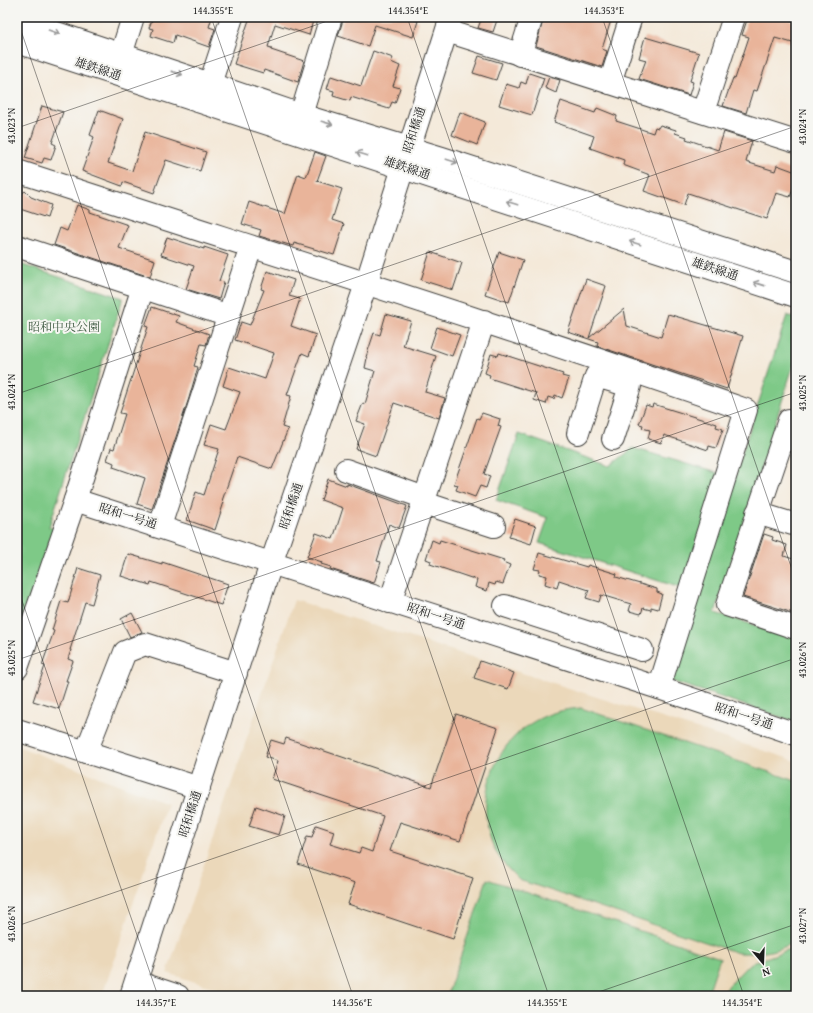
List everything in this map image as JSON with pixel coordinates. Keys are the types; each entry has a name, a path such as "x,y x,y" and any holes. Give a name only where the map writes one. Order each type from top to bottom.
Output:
{"street":[{"path":"121,55 133,17"},
{"path":"210,84 232,17"},
{"path":"300,115 331,17"},
{"path":"520,54 532,17"},
{"path":"610,83 632,17"},
{"path":"703,112 734,17"},
{"name":"雄鉄線通","path":"25,20 121,55 300,115 406,157 796,296"},
{"path":"449,24 520,54 703,112 795,138"},
{"name":"昭和橋通","path":"133,989 271,564 366,284 449,24"},
{"name":"雄鉄線通","path":"17,42 796,272"},
{"path":"17,171 484,321 613,372 746,410 659,688"},
{"path":"17,246 229,316"},
{"path":"160,526 251,247"},
{"path":"17,668 75,500 143,287"},
{"path":"390,602 484,321"},
{"path":"578,433 596,376 613,372"},
{"path":"613,372 630,386 613,439"},
{"path":"796,423 789,420 727,605 796,628"},
{"path":"346,470 494,526"},
{"name":"昭和一号通","path":"75,500 549,652 796,734"},
{"path":"757,513 796,525"},
{"path":"505,606 642,650"},
{"path":"549,652 559,623"},
{"path":"86,752 124,652 145,644 236,673"},
{"path":"17,730 199,788"},
{"path":"133,989 178,996"}],"shaded area":[{"path":"294,600 796,761 796,996 240,996 167,973"},
{"path":"17,746 167,803 102,996 17,996"}],"green space":[{"name":"昭和中央公園","path":"17,263 123,298 49,527 54,528 17,638"},
{"path":"787,315 796,319 796,357 715,613 796,638 796,722 653,675 681,588 539,543 548,518 496,500 519,434 610,466 633,448 734,478"},
{"path":"581,708 796,781 796,941 782,948 768,952 738,953 519,880 510,871 496,852 489,833 486,813 487,793 492,774 500,756 512,740 527,726 545,716 554,713"},
{"path":"487,879 720,958 707,996 447,996"},
{"path":"796,947 796,996 722,996 729,985 749,964"}],"building":[{"path":"153,17 212,17 209,27 215,29 209,47 175,35 173,43 151,36 153,29 149,28"},
{"path":"250,17 314,17 309,35 275,24 268,47 272,48 271,50 304,61 298,82 264,70 263,73 234,64"},
{"path":"344,17 406,17 418,21 413,37 375,25 368,46 338,36"},
{"path":"482,17 498,17 493,32 478,28"},
{"path":"544,17 612,17 602,49 607,51 602,67 536,46"},
{"path":"748,17 778,17 796,22 796,44 775,38 757,91 753,90 746,113 723,106 733,78 735,79 749,37 742,35"},
{"path":"645,37 699,53 690,81 693,82 689,95 639,79 646,60 639,58"},
{"path":"373,51 393,58 391,62 400,66 393,86 400,88 395,103 392,102 389,109 351,97 350,101 333,96 334,91 327,89 331,76 361,86"},
{"path":"479,56 502,63 496,80 473,73"},
{"path":"529,73 544,78 532,115 499,105 506,84 519,88 521,82 526,84"},
{"path":"549,77 560,80 556,93 545,88"},
{"path":"561,101 595,113 597,108 617,116 616,121 653,133 655,127 658,128 660,125 676,130 675,133 687,137 686,139 718,150 724,132 752,141 746,162 775,171 777,165 796,172 796,180 790,197 776,193 767,219 688,193 684,205 644,191 650,175 623,165 624,160 590,148 594,136 554,122"},
{"path":"42,106 63,112 52,143 56,145 51,160 44,158 42,163 25,158"},
{"path":"99,110 123,119 108,163 132,171 145,132 206,152 200,171 166,160 154,193 123,182 122,186 82,171 94,137 90,135"},
{"path":"460,112 485,122 477,145 452,135"},
{"path":"315,152 326,156 317,181 342,189 332,220 344,224 334,255 294,243 293,246 259,236 261,230 242,224 249,202 285,214 298,174 306,177"},
{"path":"25,191 31,197 51,205 47,218 17,208 17,197"},
{"path":"77,205 90,210 90,212 128,225 119,248 155,260 150,277 54,245 60,228 67,231"},
{"path":"167,237 228,255 219,281 224,282 219,299 186,289 194,266 161,255"},
{"path":"430,252 462,263 453,290 421,280"},
{"path":"499,252 523,260 509,302 485,294"},
{"path":"267,271 294,280 289,296 300,299 291,326 316,335 309,356 302,353 287,395 291,396 282,427 288,429 272,469 237,457 222,501 224,502 215,530 187,520 196,492 204,495 219,449 204,445 211,424 226,429 240,392 223,386 229,367 265,379 274,353 235,340 241,322 250,325 264,290 261,289"},
{"path":"586,279 606,286 589,338 624,309 627,326 661,337 668,314 743,336 727,389 597,346 598,342 568,332"},
{"path":"152,307 179,316 176,322 209,334 206,345 201,344 194,366 198,367 189,398 152,509 137,504 145,478 113,467 114,463 107,460 111,448 114,449 125,414 120,413 148,327 145,326"},
{"path":"386,314 411,321 403,346 436,356 425,392 445,398 439,418 394,403 376,456 356,449 365,424 356,421 363,403 365,404 375,371 365,368 366,357 374,333 380,335"},
{"path":"437,327 460,335 452,356 430,348"},
{"path":"499,353 563,374 562,376 569,378 562,398 555,395 554,399 548,397 546,404 534,400 536,393 489,378 490,375 485,373 491,354 498,356"},
{"path":"653,404 717,424 716,427 723,429 716,448 709,446 708,450 664,435 661,443 648,439 650,430 642,428 643,425 639,424 646,405 652,407"},
{"path":"482,413 500,419 498,426 501,427 484,474 490,476 486,488 480,486 475,497 456,490 458,485 454,484 477,418 479,419"},
{"path":"328,479 347,486 347,484 407,506 399,528 389,524 377,561 381,562 374,583 330,569 331,567 321,564 322,562 307,557 316,533 333,539 343,508 321,500"},
{"path":"515,519 536,526 531,544 509,537"},
{"path":"764,534 773,537 772,540 787,545 784,556 796,560 796,606 793,613 743,597"},
{"path":"432,540 439,543 440,540 504,560 503,562 510,565 503,584 496,582 495,585 489,583 487,591 475,587 477,580 430,564 431,561 426,559"},
{"path":"539,553 587,567 588,565 617,574 616,577 657,589 657,592 662,594 658,609 651,607 651,610 643,608 641,614 629,611 631,604 601,595 599,602 586,598 589,590 559,580 557,588 545,584 547,576 539,574 540,570 534,569"},
{"path":"128,554 162,564 162,562 228,584 221,605 151,582 150,585 121,576"},
{"path":"78,568 100,575 92,604 85,602 70,650 68,659 73,661 59,709 33,701 45,666 42,665 54,631 52,630 61,601 68,603"},
{"path":"132,613 142,632 130,637 121,619"},
{"path":"480,661 514,673 508,689 474,678"},
{"path":"456,714 498,728 460,841 400,822 390,851 473,878 453,939 348,904 355,883 298,864 307,836 312,837 316,825 334,831 330,844 359,853 361,848 372,852 383,816 272,779 278,761 265,757 271,740 284,744 286,738 431,787"},
{"path":"256,806 285,816 279,835 249,826"}]}
